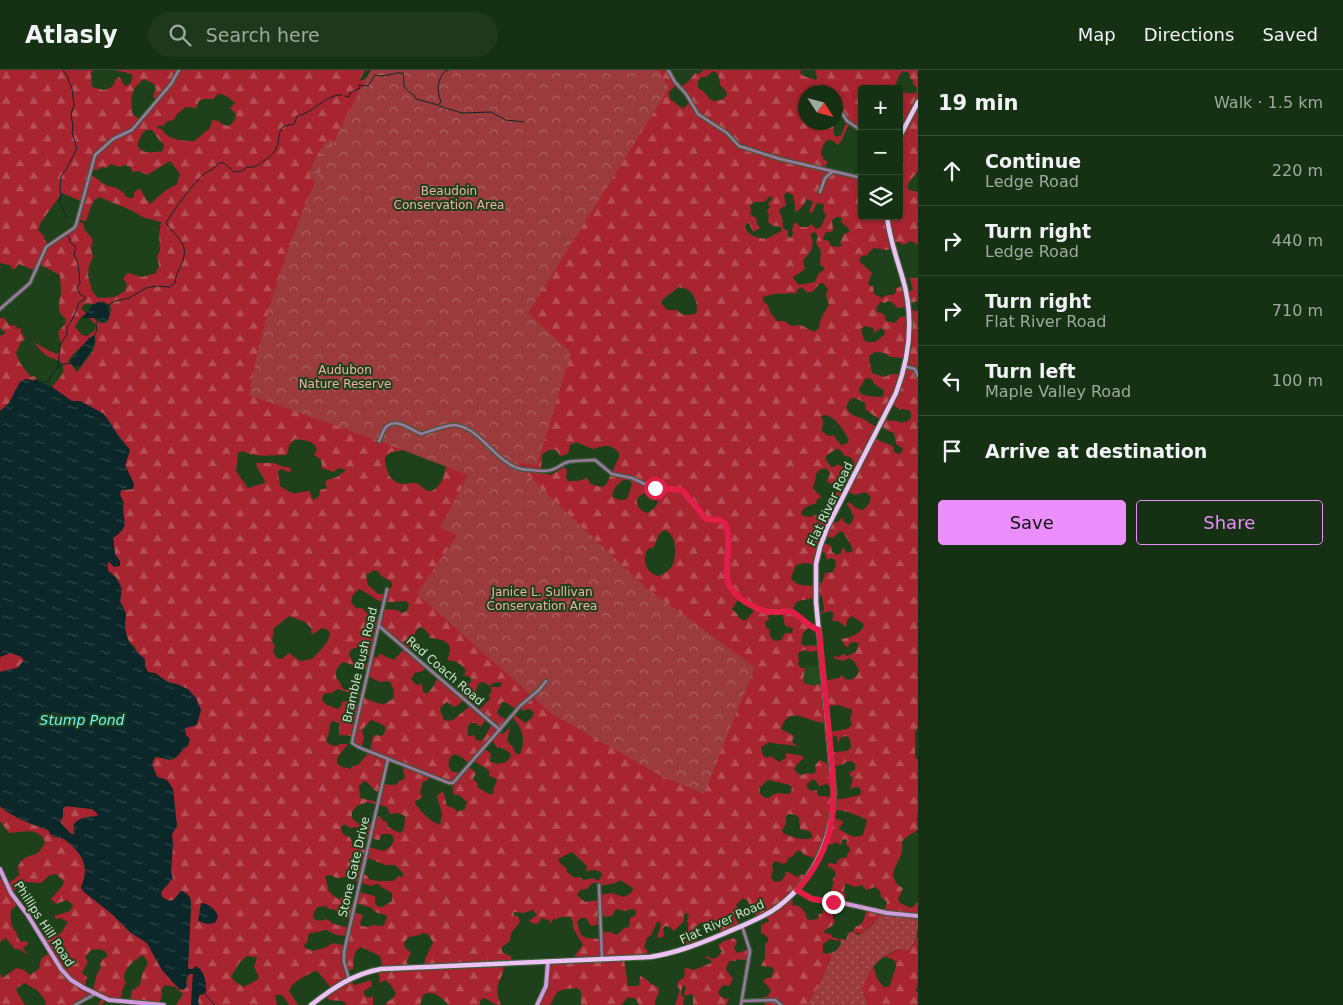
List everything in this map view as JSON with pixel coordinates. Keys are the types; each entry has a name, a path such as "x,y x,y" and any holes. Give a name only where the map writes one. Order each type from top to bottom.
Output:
{"main road":[{"path":"903,130 918,102"},
{"name":"Flat River Road","path":"311,1005 337,985 349,979 363,973 385,968 650,957 678,952 742,926 772,910 797,890 814,868 824,847 833,819 834,803 832,758 815,590 816,564 827,528 896,393 909,340 908,301 891,240 888,220"}],"street":[{"path":"0,309 30,283 46,247 76,225 95,155 114,138 132,130 171,84 179,70"},
{"path":"668,70 698,114 727,133 739,146 780,159 858,177"},
{"path":"843,115 847,121 858,128"},
{"path":"820,192 825,178 832,172"},
{"path":"904,366 915,369 918,376"},
{"path":"379,441 386,427 390,425 402,425 421,434 449,425 456,425 469,429 488,448 513,466 545,471 552,470 570,461 595,460 612,474 636,479 652,488 682,490 706,519 719,520 725,523 728,535 727,578 729,585 738,597 747,604 771,612 794,612 812,628 819,630"},
{"name":"Bramble Bush Road","path":"387,589 352,742 358,747 453,783 521,705 539,690 546,681"},
{"name":"Red Coach Road","path":"379,626 500,730"},
{"name":"Stone Gate Drive","path":"349,979 344,962 344,952 388,759"},
{"name":"Phillips Hill Road","path":"0,869 10,892 22,907 65,974 75,983 94,994 115,1001 164,1005"},
{"path":"599,885 602,959"},
{"path":"797,890 812,899 838,902 887,913 918,916"},
{"path":"742,926 750,951 741,1003 776,1000 781,1005"},
{"path":"537,1005 546,986 548,962"},
{"path":"76,1005 94,994"}],"shaded area":[{"path":"822,665 824,683 809,686 803,682 807,666"}],"green space":[{"path":"0,70 93,70 91,73 92,87 104,90 112,87 116,79 120,77 124,85 128,86 131,82 132,74 114,70 365,70 359,81 391,70 668,70 676,85 669,92 670,99 682,108 690,101 681,87 695,73 699,74 704,70 801,70 800,73 804,76 816,80 815,70 918,70 918,171 907,187 909,190 918,192 918,245 911,241 903,245 899,242 893,243 893,249 874,248 868,255 862,256 859,261 872,273 868,283 870,286 873,286 874,294 882,298 887,295 893,295 896,292 896,288 904,286 906,292 913,290 910,279 904,279 918,278 918,301 908,304 907,307 898,308 892,302 880,302 876,309 877,312 884,314 886,321 895,323 900,317 909,316 909,310 918,311 918,727 915,732 915,757 918,760 918,830 902,842 902,852 893,874 896,882 903,888 898,899 900,903 911,908 918,902 918,917 883,913 887,902 881,897 880,891 875,887 866,890 862,885 855,887 845,883 844,892 846,897 843,903 828,901 834,882 832,880 836,875 834,870 828,866 828,863 836,864 840,858 846,858 850,848 846,844 847,840 845,839 842,840 842,845 835,842 832,845 826,844 819,859 797,851 784,864 775,861 772,865 771,878 775,882 781,881 785,876 785,872 797,877 802,874 807,878 789,898 793,901 792,905 802,909 807,919 818,919 819,914 823,913 823,909 833,914 835,922 824,933 831,934 832,937 839,939 839,941 830,939 823,944 823,953 831,953 832,956 818,987 806,1005 765,1005 764,997 768,996 771,990 763,981 766,978 771,978 774,970 772,967 761,966 765,958 765,944 768,942 768,938 761,934 761,925 769,921 765,916 757,919 754,913 755,909 753,907 750,909 748,901 743,898 736,905 738,909 734,915 740,927 722,935 713,924 700,923 696,928 699,944 687,949 687,921 689,915 686,913 684,914 684,921 674,931 670,927 665,926 662,938 657,938 661,925 659,921 656,924 651,935 647,938 644,947 647,950 648,957 624,959 628,986 639,986 640,976 658,987 659,992 655,1005 639,1005 636,999 628,997 621,1005 581,1005 581,991 577,988 558,992 550,1005 538,1005 545,991 548,962 575,960 575,955 583,945 573,928 571,917 560,917 556,920 554,918 550,924 549,920 541,918 539,923 535,924 530,922 537,915 533,910 523,913 514,912 514,916 518,916 520,922 511,933 510,941 501,948 503,953 511,956 512,963 504,964 497,992 501,1005 483,998 480,1001 480,1005 449,1005 437,995 427,993 423,995 420,1005 386,1005 387,1001 394,997 396,993 385,980 380,983 378,970 383,968 380,956 361,947 355,954 353,969 347,971 355,985 371,980 372,986 364,991 364,994 368,998 373,996 373,1005 346,1005 342,1001 329,1000 325,995 332,989 315,971 293,984 289,991 298,1005 289,1005 284,997 275,995 277,1005 199,1005 198,997 204,989 206,981 199,968 189,969 188,967 190,897 181,891 173,900 169,901 162,897 161,892 169,883 172,862 172,834 177,826 173,789 164,779 157,777 152,764 155,757 171,760 178,756 184,742 185,728 196,725 177,684 148,672 143,657 138,654 135,647 127,640 126,615 120,601 122,588 116,577 108,571 107,562 110,562 115,554 113,538 123,529 125,522 124,503 120,495 121,490 133,489 133,484 125,465 130,450 104,414 80,401 70,401 52,387 63,372 62,365 60,361 43,353 33,342 56,354 60,352 61,344 58,332 66,323 59,309 60,275 39,264 36,271 19,264 14,270 10,265 0,263","holes":["713,71 718,75 720,85 727,95 722,100 712,101 698,88 698,81 701,77 706,77","144,79 154,84 156,89 153,96 156,101 140,119 133,115 131,104 134,91","218,94 228,97 235,103 230,108 236,114 234,121 228,126 219,121 212,120 210,128 194,141 171,138 162,129 157,128 158,126 163,126 168,121 174,120 177,114 186,107 196,108 199,101 213,99","146,130 152,130 164,144 161,152 142,151 137,145","170,161 180,174 177,184 165,191 150,204 141,190 138,189 134,193 134,198 129,198 118,189 106,185 89,175 91,169 106,168 111,164 119,167 125,165 130,167 133,172 139,171 147,175","787,192 793,195 795,213 807,199 813,202 809,212 812,213 817,203 824,204 823,211 826,215 821,227 816,229 811,224 808,227 800,227 797,223 794,223 791,238 788,237 788,231 783,228 782,217 779,211 786,206 784,195","62,193 83,202 79,219 85,222 93,202 99,197 133,211 142,217 161,222 159,234 160,251 157,256 159,266 156,273 142,277 128,273 123,278 127,285 125,291 115,297 98,298 92,291 88,275 93,257 91,248 93,240 84,229 84,224 78,221 74,229 49,245 44,239 45,237 38,230 41,222","770,196 773,198 768,204 770,207 767,211 769,215 768,222 773,226 781,227 781,231 766,239 753,236 748,232 745,227 747,223 749,223 753,232 760,228 756,222 757,219 750,214 750,206 754,202 764,202","836,217 841,217 842,223 849,229 849,232 844,234 840,247 831,246 829,241 824,240 826,232 833,230 832,220","815,232 818,236 816,243 821,251 820,264 825,269 819,273 815,282 799,285 793,277 805,269 803,260 812,248 813,242 810,234","820,283 823,283 828,289 826,295 829,305 822,316 819,328 814,332 801,325 792,326 784,321 777,321 770,312 768,305 763,301 763,297 774,294 797,293 797,290 801,287 807,292 812,292","679,287 690,291 697,304 696,314 683,315 677,310 667,310 662,304 662,300","87,303 110,304 110,317 106,323 100,323 81,309 83,305","84,315 96,325 95,330 87,336 82,335 75,327","865,326 873,328 874,333 881,328 885,334 875,342 866,342 861,329","93,336 96,341 93,351 77,372 68,361","875,352 885,353 890,357 906,358 902,375 895,374 884,377 872,373 869,356","866,378 872,379 874,384 884,390 883,397 860,393 859,389","855,398 865,403 866,410 882,421 880,425 894,433 896,444 903,448 901,453 894,452 893,446 874,437 878,428 864,419 852,415 846,407 850,399","891,403 900,410 909,410 911,413 911,418 908,421 902,423 889,421 884,416","824,415 828,416 836,421 849,440 846,444 841,445 833,435 828,436 822,431 823,420 821,417","295,439 305,440 316,446 317,450 314,455 321,460 322,468 333,472 339,468 346,470 337,477 327,480 325,483 327,488 320,490 319,496 314,500 310,491 292,493 280,486 278,471 282,469 288,472 292,471 289,467 274,463 256,463 265,483 248,488 236,471 238,453 242,451 258,455 286,455 289,445","576,442 593,449 604,446 610,447 619,453 619,457 606,485 601,487 591,484 587,478 578,481 568,481 566,477 567,470 564,467 551,475 541,473 542,455 545,452 556,450 560,456 568,454 570,445","403,447 447,465 440,484 432,491 429,491 415,483 403,484 394,481 389,474 385,457 391,452 401,451","836,449 839,449 854,462 847,468 838,464 831,467 826,460 826,456","826,468 830,473 827,482 836,485 836,495 842,498 846,491 856,495 865,492 871,497 869,504 863,510 856,508 849,502 846,504 854,516 851,524 849,525 843,521 843,517 837,523 824,516 815,515 808,517 801,514 805,508 816,504 817,499 822,497 814,490 813,486 818,471","623,480 629,480 632,484 627,499 619,500 612,496 615,487","646,492 658,496 657,504 647,513 639,508 637,498","664,530 668,532 675,545 672,566 658,576 650,572 645,562 648,549 654,547 659,534","840,531 844,533 853,551 847,553 843,547 841,553 837,555 832,552 831,546 822,542 825,536 833,538","820,551 825,553 827,560 831,558 835,560 836,565 833,572 825,573 822,583 815,583 814,586 799,584 793,581 791,578 796,565 805,563 816,565","374,570 392,582 392,587 387,590 386,594 378,594 368,585 366,575","359,589 380,601 406,601 409,604 407,611 402,613 397,610 383,609 380,617 368,614 362,608 356,608 351,602 353,595","815,595 822,596 824,609 823,612 818,614 831,611 834,614 832,621 838,621 846,627 847,620 852,616 864,624 856,634 841,639 846,647 850,643 856,642 859,644 856,652 847,656 843,654 839,657 834,656 834,658 843,661 849,658 854,661 859,670 854,678 850,680 845,679 842,675 839,678 816,685 808,685 803,682 805,668 801,668 798,664 799,652 820,650 820,645 805,646 801,644 803,633 810,626 792,612 798,601 815,598","739,598 755,607 745,621 739,618 732,609","770,612 782,612 785,626 793,628 792,633 785,633 781,640 776,641 770,636 770,629 767,629 766,621 770,620 768,618","289,616 305,622 312,629 311,633 313,634 322,628 328,630 330,634 320,651 312,659 300,661 289,653 282,659 277,658 273,652 275,646 272,641 274,628","380,626 405,648 394,660 380,653 378,657 371,657 369,664 353,662 349,655 353,648 361,648 363,655 371,656","422,627 429,634 429,638 439,639 449,645 450,649 447,660 460,664 466,671 463,676 466,675 471,678 471,682 459,695 438,677 427,694 423,692 422,684 416,685 411,679 415,673 423,671 426,666 409,651 417,642 414,635 418,628","343,662 367,671 367,676 380,682 388,681 391,683 394,692 393,699 384,704 362,697 360,705 346,701 342,702 338,709 325,704 322,700 323,695 332,693 337,689 361,696 362,693 353,692 351,689 343,689 337,679 336,672","484,682 490,686 493,683 500,682 502,684 500,687 490,687 492,691 489,695 490,699 478,711 471,705 453,720 444,720 440,710 447,702 454,707 460,704 463,699 468,703 478,696 476,689 479,683","502,702 517,710 519,708 524,711 530,709 534,713 532,718 525,723 514,714 512,717 519,725 522,734 523,744 520,754 516,754 513,747 507,741 510,727 503,734 498,732 508,720 497,713","839,705 852,709 850,717 852,725 847,729 829,732 830,737 837,736 838,743 841,737 847,736 850,739 851,748 847,751 832,752 832,762 826,763 820,760 815,765 816,771 813,774 798,774 794,769 803,759 803,756 786,753 786,758 779,762 771,756 767,758 763,755 761,747 770,742 798,747 792,742 794,736 781,729 789,717 800,716 827,723 827,706","487,719 492,724 481,741 476,740 474,735 468,736 468,726 471,723 476,723 480,727","372,720 385,726 385,732 382,736 373,736 370,751 358,765 350,769 337,763 337,758 348,744 337,746 330,745 326,741 330,724 333,721 339,723 339,735 353,736 353,744 361,748 364,739 362,730 370,721","492,740 497,748 500,747 510,753 511,756 506,762 497,764 490,761 491,754 485,749","455,754 463,758 470,766 474,761 487,769 490,772 489,776 497,781 493,794 489,794 477,787 478,784 473,779 476,773 469,767 461,775 457,772 452,772 449,767 450,758","388,759 405,766 403,771 404,779 396,785 382,784","851,761 855,764 855,770 850,772 853,778 850,789 859,787 860,795 835,799 834,797 819,796 817,790 807,789 807,784 813,779 819,786 827,784 833,787 833,766","430,776 452,784 454,795 459,795 467,802 465,809 457,812 454,808 447,806 443,791 437,796 442,814 440,825 426,816 415,804 415,801 423,797 420,793 423,781 427,781","768,780 792,787 789,794 776,793 769,798 763,797 760,793 760,787","364,781 380,793 377,802 360,798 359,786","367,802 387,807 390,814 398,813 405,816 404,830 400,833 388,827 387,822 383,821 381,817 375,816 373,823 357,823 352,818 352,812 357,806","834,810 847,812 867,820 863,835 854,837 839,828 843,823 841,820 833,818","788,814 796,815 799,818 800,829 809,831 812,834 812,838 801,839 783,833 782,830 786,824 786,816","345,824 350,828 359,827 363,832 363,837 379,840 382,834 389,834 392,835 394,840 391,846 384,851 368,847 367,850 353,845 350,837 344,834 341,827","572,852 587,866 586,871 595,870 601,872 602,876 598,881 593,878 584,880 579,877 575,878 567,872 558,859","366,857 385,865 395,865 403,873 403,877 399,876 393,881 374,881 369,879 367,875 362,874","325,876 347,877 373,886 379,884 392,893 392,901 382,907 377,906 375,903 375,896 358,892 356,903 386,915 384,925 381,926 361,926 360,923 363,915 354,912 355,905 349,904 344,897 338,899 329,892","620,880 633,888 632,892 624,897 612,893 599,895 599,900 585,902 577,895 580,890 587,889 592,883 598,883 599,886 616,883","326,906 338,912 339,917 352,919 349,928 334,924 326,919 320,921 314,919 313,915 317,907","618,909 624,911 636,910 635,916 630,918 629,927 624,928 617,935 610,932 602,932 600,939 587,938 581,935 577,922 580,918 586,918 591,926 600,924 600,917 612,916 615,910","323,930 336,935 347,936 345,946 333,943 313,951 305,948 304,945 308,941 310,933","423,933 428,934 433,942 426,957 424,967 408,968 407,961 411,952 404,945 407,938","247,956 257,957 254,967 259,977 257,980 244,987 234,981 231,976 240,962"]},
{"path":"371,70 658,70 669,88 528,313 571,353 537,465 514,462 646,588 755,667 704,794 659,775 552,714 417,594 457,535 440,528 468,475 249,395 269,310 296,227 331,147"},
{"path":"331,139 333,145 317,183 310,177 309,173 317,155 328,140"},
{"path":"0,318 4,318 9,325 16,326 17,329 21,328 25,339 21,342 16,353 20,363 31,377 34,376 37,379 33,381 28,379 15,390 9,403 0,411 0,336 6,333 0,328"},
{"path":"7,653 19,656 24,661 17,668 0,672 0,657"},
{"path":"0,806 28,823 48,830 54,837 64,839 75,849 83,860 85,872 81,887 83,891 112,914 130,932 147,943 162,970 179,989 186,983 189,974 193,974 191,1005 176,1005 183,994 175,987 165,985 161,990 162,995 159,1004 129,1005 132,991 140,985 142,975 148,963 143,955 128,967 124,975 126,983 120,1002 105,1000 103,1004 98,1005 102,998 95,994 76,1005 45,1005 46,1001 37,990 24,983 16,989 25,1005 0,1005 0,974 3,978 16,968 24,970 30,975 39,969 41,959 50,952 40,936 53,932 56,936 61,933 68,922 60,918 56,919 54,916 70,911 73,905 67,900 56,904 51,899 63,885 64,881 56,874 50,875 41,883 25,882 11,893 19,903 11,910 11,916 12,926 19,940 22,942 26,941 28,944 23,948 27,955 21,950 15,949 6,938 0,942 0,879 3,877 7,885 19,875 18,866 21,862 25,858 38,853 45,843 43,838 35,832 9,833 0,821","holes":["92,949 105,951 108,956 100,964 101,968 97,974 92,992 84,989 87,977 82,973 88,962 85,957"]},
{"path":"66,806 92,809 98,814 97,816 86,817 74,824 73,835 60,822 63,816 63,808"},
{"path":"866,910 880,912 878,919 862,934 852,932 862,922"},
{"path":"880,912 918,917 917,932 915,941 910,948 906,951 899,949 884,957 875,965 868,977 863,993 868,1005 806,1005 825,971 831,953 837,950 841,944 840,939 846,940 848,933 852,932 859,935 862,933 874,923"},
{"path":"918,935 918,1005 868,1005 862,990 869,973 874,967 877,979 884,987 889,987 896,963 892,959 884,957 899,949 906,951 912,946"},
{"path":"733,938 737,941 734,948 737,953 750,949 749,961 738,959 730,961 727,965 726,970 733,979 729,986 723,985 718,992 722,997 729,999 726,1005 693,1005 693,995 685,996 686,987 684,985 681,990 682,997 686,998 683,1000 684,1005 675,1005 680,990 677,986 678,982 685,976 684,969 694,970 711,963 711,960 706,958 706,956 713,959 718,957 722,951 718,946"}],"water":[{"path":"98,302 105,302 108,306 109,314 107,321 103,322 96,318 82,318 91,306"},
{"path":"95,336 95,340 90,352 81,366 76,367 71,363 71,360 89,338"},
{"name":"Stump Pond","path":"26,379 33,381 37,379 72,401 80,401 104,414 130,450 125,465 134,484 133,489 121,490 120,495 124,503 125,522 123,529 113,538 115,554 120,561 120,566 114,567 108,561 108,571 118,580 121,587 120,601 126,612 126,634 137,652 145,659 145,666 148,672 155,673 169,683 188,689 196,698 201,710 197,725 185,728 186,735 190,739 188,746 173,758 155,757 152,764 157,777 167,780 173,789 177,826 172,834 171,871 173,878 161,892 162,897 169,901 174,900 181,891 190,897 188,967 189,969 193,969 196,966 199,968 206,984 206,992 202,995 200,994 199,1005 191,1005 193,974 189,974 186,981 187,986 184,990 179,989 162,970 147,943 130,932 112,914 83,891 81,887 85,872 83,860 75,849 64,839 54,837 48,830 18,818 0,806 0,672 17,668 24,661 22,657 11,653 0,657 0,411 9,403 20,382","holes":["66,806 92,809 98,814 97,816 77,821 74,824 75,833 73,835 60,822 63,816 63,808"]},
{"path":"201,903 214,909 218,917 215,923 207,924 198,921"}],"waterway":[{"path":"63,70 72,89 74,105 71,114 72,133 77,148 61,176 61,197 59,201 66,217"},
{"path":"345,96 349,97 350,93 360,88 359,85 368,86 375,75 403,73 405,88 416,99 438,105 441,102 438,90 439,82 445,71 449,70"},
{"path":"107,306 115,301 129,298 146,288 157,286 169,287 175,283 184,257 184,248 181,241 166,223 183,198 203,175 219,163 224,163 234,172 242,171 247,167 257,166 275,151 279,134 283,127 294,124 297,116 309,111 330,97 342,95"},
{"path":"439,106 462,113 491,112 506,120 524,122"},
{"path":"58,366 60,345 67,334 67,327 79,303 86,298 80,294 77,288 80,283 78,265 74,255 76,247 70,242 67,235"},
{"path":"94,336 97,330 96,323 99,319"},
{"path":"39,382 49,382 50,376 59,365 71,363"},
{"path":"918,986 916,990 918,992"},
{"path":"204,993 215,1005"}],"route":[{"path":"655,488 682,490 706,519 719,520 725,523 728,529 726,575 727,581 736,595 747,604 771,612 794,612 812,628 819,630 832,758 833,819 824,847 814,868 797,890 812,899 833,902"}],"park label":[{"name":"Beaudoin Conservation Area","path":"449,198"},
{"name":"Audubon Nature Reserve","path":"345,377"},
{"name":"Janice L. Sullivan Conservation Area","path":"542,599"}]}
